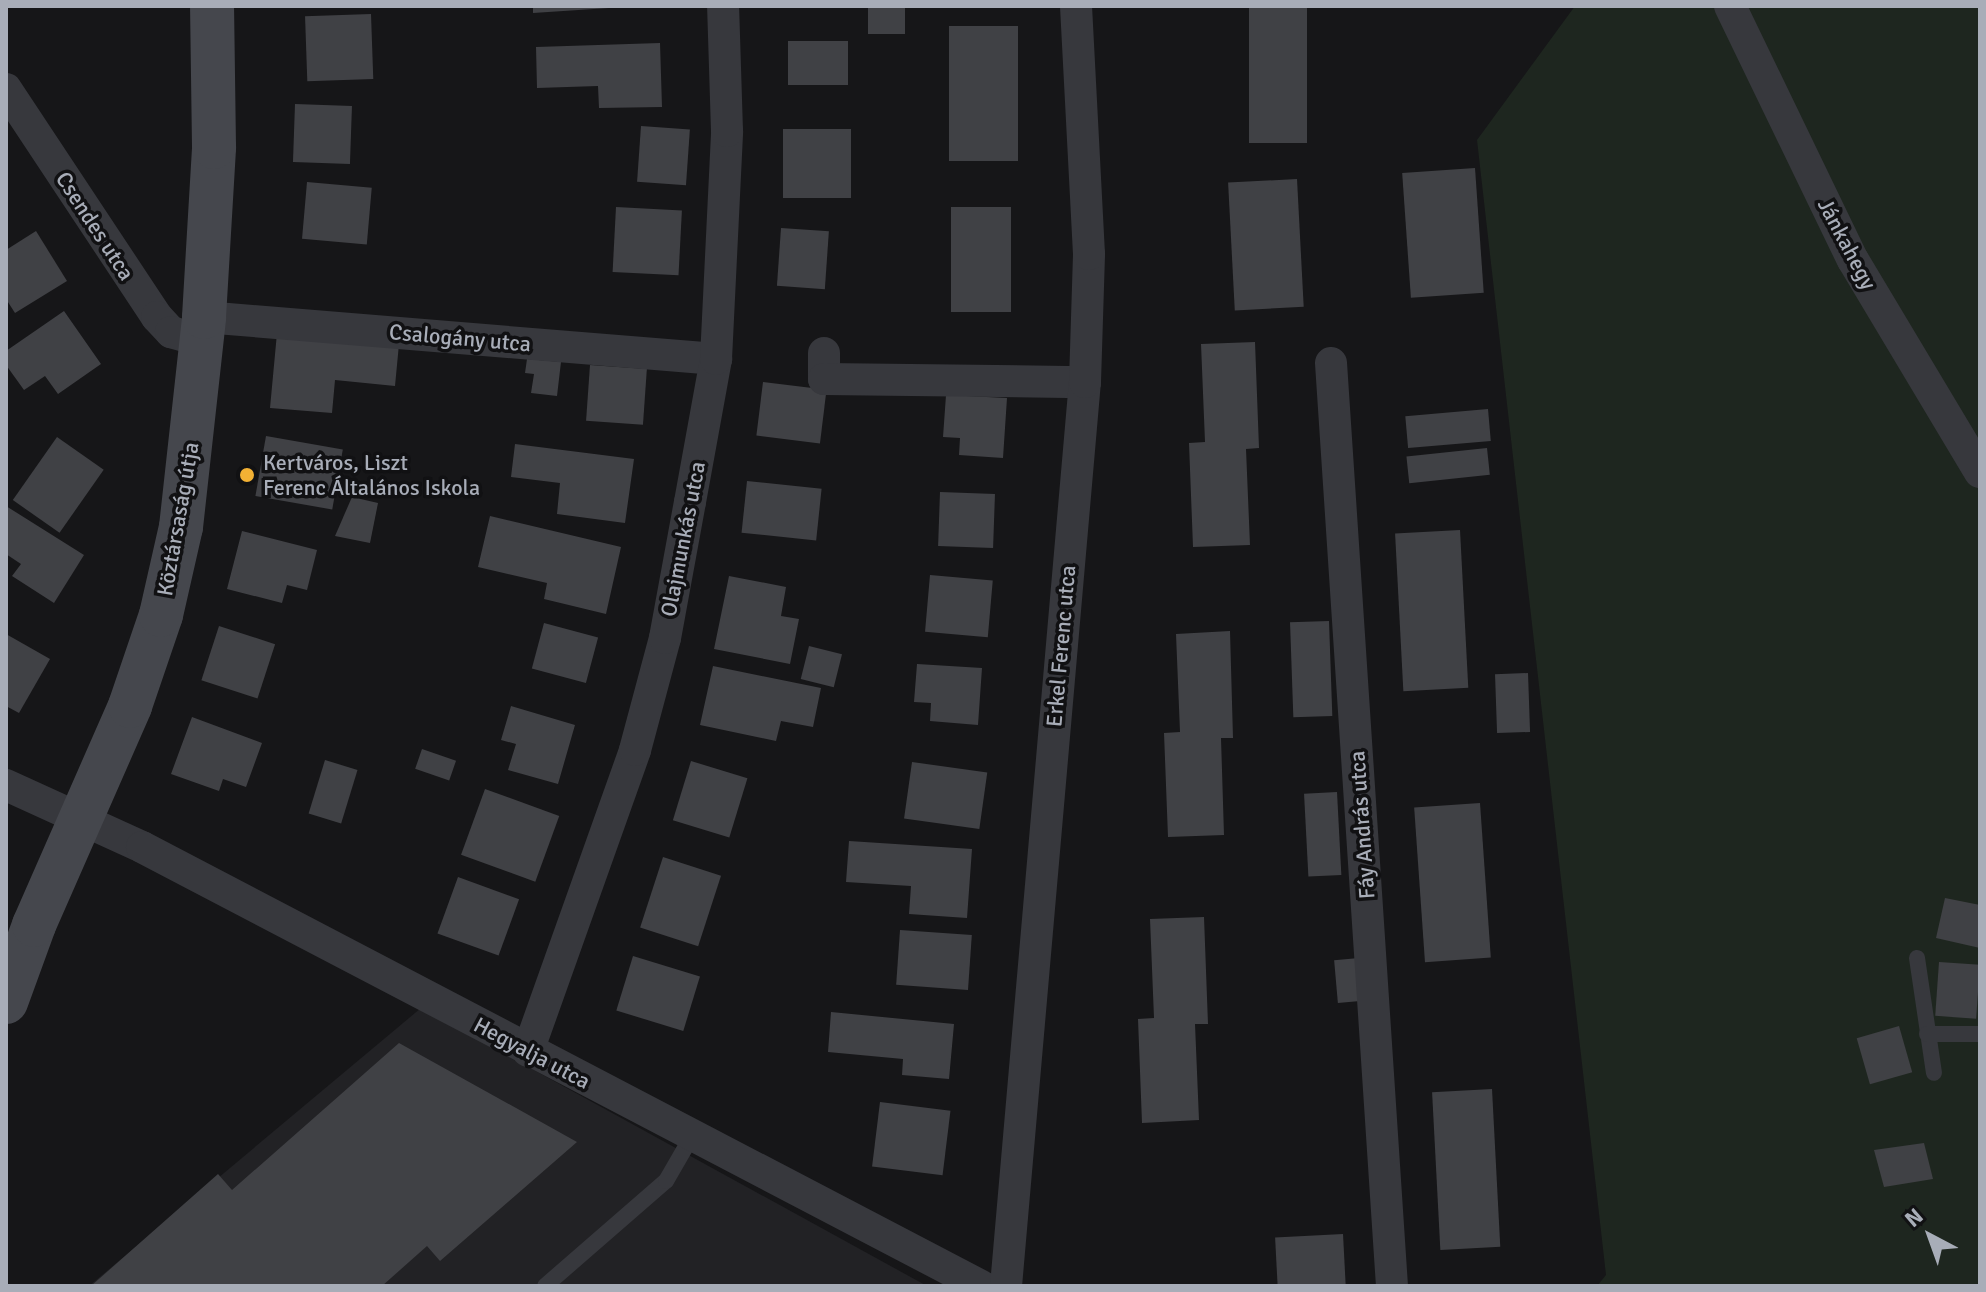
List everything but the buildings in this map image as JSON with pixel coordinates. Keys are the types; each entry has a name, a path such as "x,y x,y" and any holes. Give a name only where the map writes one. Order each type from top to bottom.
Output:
{"street":[{"name":"Köztársaság útja","path":"6,1002 34,925 83,822 161,615 185,498 203,329 214,147 212,6"},
{"name":"Olajmunkás utca","path":"528,1051 635,750 665,638 716,359 727,131 723,6"},
{"name":"Erkel Ferenc utca","path":"1006,1286 1085,382 1089,254 1076,6"},
{"name":"Jánkahegy","path":"1730,6 1853,260 1980,472"},
{"name":"Csendes utca","path":"6,89 157,317 171,332 203,329"},
{"name":"Csalogány utca","path":"203,329 716,359"},
{"path":"824,353 824,379 1085,382"},
{"name":"Fáy András utca","path":"1331,363 1392,1286"},
{"name":"Hegyalja utca","path":"6,785 142,847 981,1286"}],"lane":[{"path":"1917,958 1934,1073"},
{"path":"1927,1034 1980,1034"},
{"path":"545,1286 666,1181 692,1136"}],"shaded area":[{"path":"1575,6 1980,6 1980,1286 1597,1286 1606,1275 1477,140"},
{"path":"421,1008 927,1286 89,1286"}],"place":[{"name":"Kertváros, Liszt Ferenc Általános Iskola","path":"247,475"}]}
